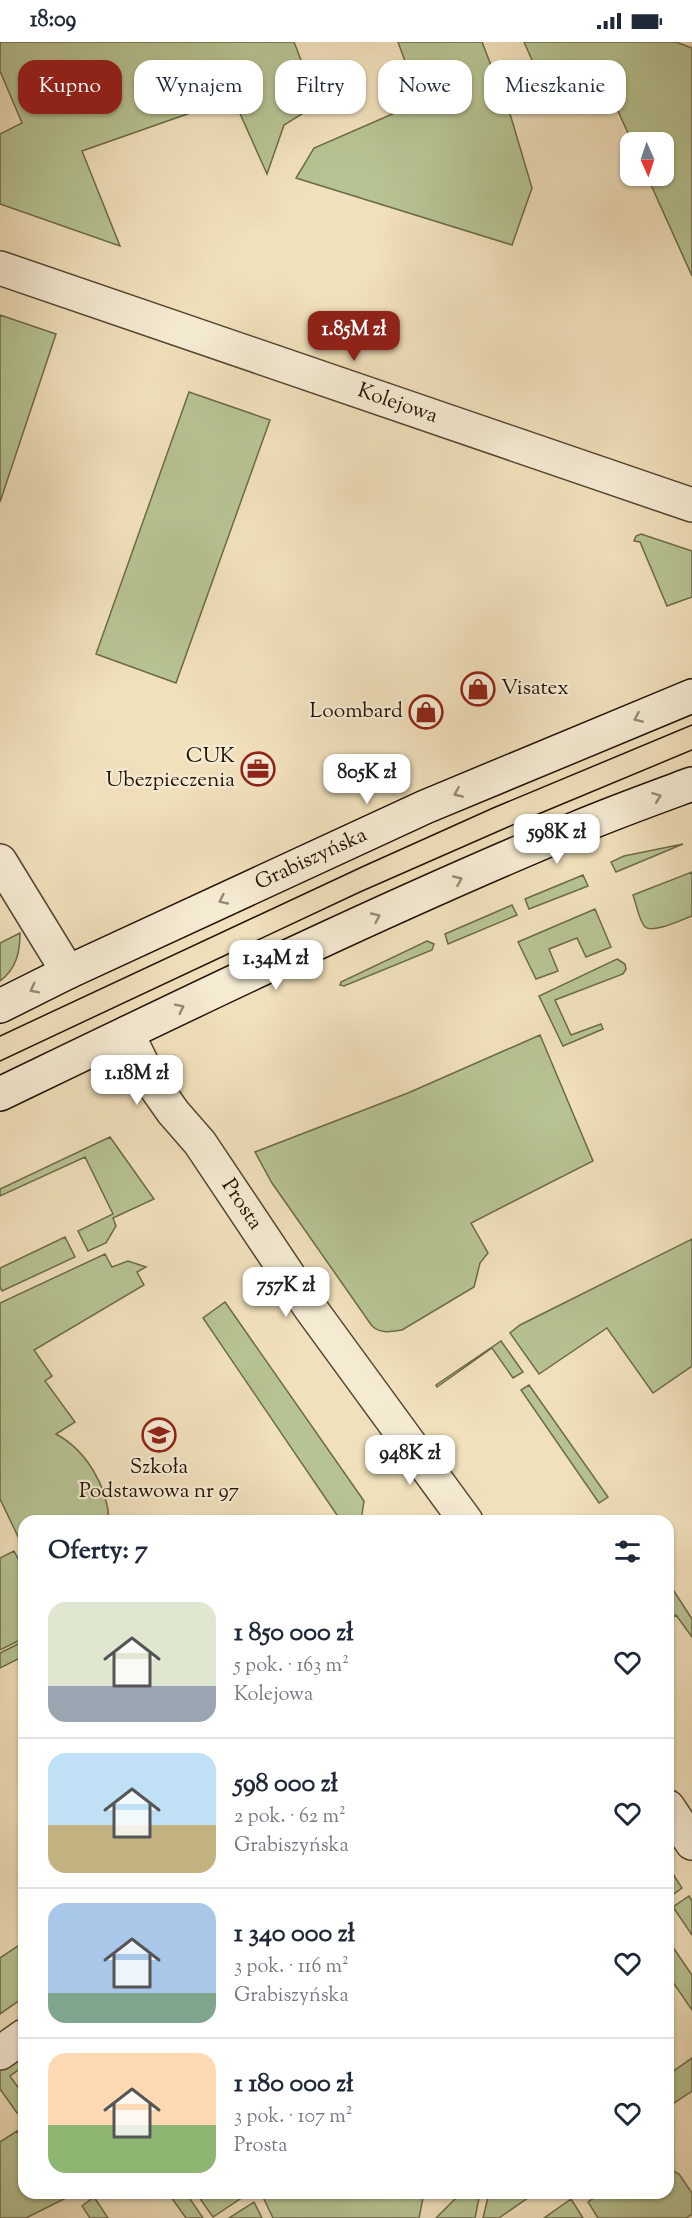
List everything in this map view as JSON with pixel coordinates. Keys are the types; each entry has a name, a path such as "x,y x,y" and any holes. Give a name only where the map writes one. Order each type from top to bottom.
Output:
{"street":[{"name":"Kolejowa","path":"0,268 692,505"},
{"name":"Grabiszyńska","path":"0,1006 68,972 425,807 692,696"},
{"path":"0,1094 448,884 578,827 692,784"},
{"path":"0,861 68,972"},
{"name":"Prosta","path":"127,1033 148,1078 173,1113 200,1143 311,1309 462,1515"},
{"path":"674,1816 692,1843"},
{"path":"0,2053 18,2040"}],"green space":[{"path":"0,42 294,42 301,60 275,60 275,114 302,114 284,125 267,174 240,114 263,114 263,60 134,60 134,114 187,114 82,151 120,246 0,204 0,134 22,123 18,114 122,114 122,60 18,60 18,114 0,71"},
{"path":"398,42 482,42 489,60 484,60 484,114 510,114 532,188 512,245 296,178 314,148 392,114 472,114 472,60 405,60"},
{"path":"524,42 676,42 692,48 692,276 652,186 674,186 674,132 627,132 619,114 626,114 626,60 532,60"},
{"path":"0,315 56,334 0,502"},
{"path":"189,392 270,420 176,683 96,654"},
{"path":"641,534 692,551 692,597 667,606 640,542 634,541 636,536"},
{"path":"683,844 616,872 611,862 624,856"},
{"path":"692,872 692,916 654,929 645,927 633,895"},
{"path":"583,875 588,886 529,909 525,899"},
{"path":"512,905 517,915 448,944 445,934"},
{"path":"595,909 611,947 586,957 577,938 549,949 558,971 536,979 518,942"},
{"path":"20,933 16,960 10,971 0,981 0,943"},
{"path":"427,941 434,944 432,950 344,986 340,985 341,982"},
{"path":"617,959 625,964 626,969 623,974 555,1000 571,1035 601,1024 603,1029 563,1046 539,996"},
{"path":"540,1035 593,1161 471,1223 488,1253 480,1263 474,1287 402,1330 386,1332 375,1329 272,1183 255,1152 408,1093"},
{"path":"110,1137 154,1199 113,1218 116,1226 106,1243 88,1251 78,1231 113,1214 85,1157 0,1196 0,1189"},
{"path":"65,1237 75,1257 2,1291 0,1268"},
{"path":"692,1239 692,1366 653,1393 607,1328 539,1374 510,1333 520,1325"},
{"path":"105,1254 112,1267 128,1261 146,1267 137,1272 144,1285 34,1350 52,1376 45,1381 75,1422 56,1434 67,1441 86,1460 105,1495 109,1515 18,1515 18,1536 0,1499 0,1303"},
{"path":"225,1302 364,1501 362,1515 337,1515 203,1318"},
{"path":"501,1341 523,1372 513,1378 492,1348 437,1387 436,1385"},
{"path":"529,1385 608,1497 599,1503 521,1390"},
{"path":"14,1551 18,1559 18,1641 0,1650 0,1558"},
{"path":"674,1591 692,1619 692,1637 676,1615 674,1616"},
{"path":"18,1644 18,1659 0,1668 0,1653"},
{"path":"674,1875 682,1888 674,1894"},
{"path":"689,1896 692,1901 692,1935 674,1908"},
{"path":"18,1946 18,2001 0,2014 0,1958"},
{"path":"674,1949 692,1975 692,2010 674,1984"},
{"path":"18,2049 18,2070 10,2076 18,2087 17,2113 0,2089 0,2062"},
{"path":"692,2058 692,2091 674,2103 674,2071"},
{"path":"17,2131 18,2133 18,2199 64,2199 26,2218 0,2218 0,2142"},
{"path":"674,2171 679,2174 692,2193 692,2214 686,2218 598,2218 588,2202 592,2199 674,2199"},
{"path":"91,2199 95,2199 108,2218 90,2218 82,2206"},
{"path":"172,2199 190,2199 203,2218 186,2218"},
{"path":"200,2199 240,2199 213,2217"},
{"path":"264,2199 423,2199 419,2218 273,2218"},
{"path":"455,2199 479,2199 475,2218 436,2218"},
{"path":"488,2199 526,2199 499,2218 483,2218"},
{"path":"571,2199 583,2218 544,2218"},
{"path":"254,2202 262,2218 229,2218"}],"tram line":[{"path":"0,1036 493,808 692,725"},
{"path":"0,1061 360,892 692,750"}],"place":[{"name":"Visatex","path":"478,689"},
{"name":"Loombard","path":"426,712"},
{"name":"CUK Ubezpieczenia","path":"258,769"},
{"name":"Szkoła Podstawowa nr 97","path":"159,1435"}]}
